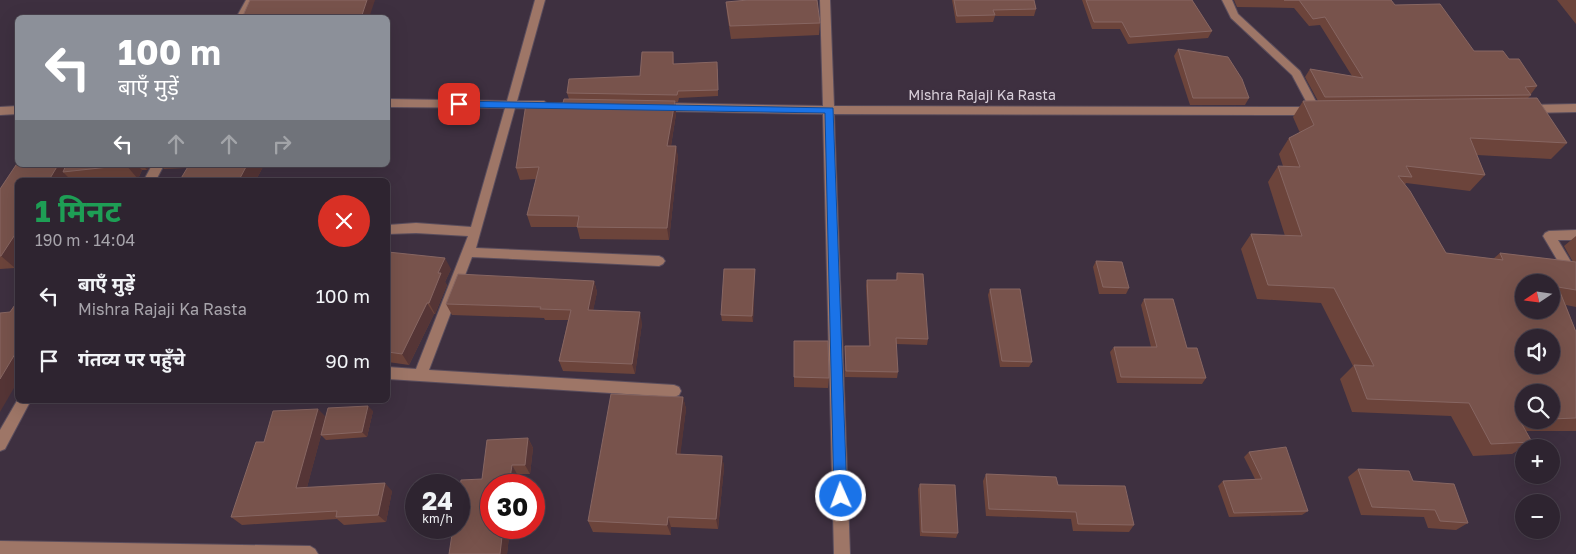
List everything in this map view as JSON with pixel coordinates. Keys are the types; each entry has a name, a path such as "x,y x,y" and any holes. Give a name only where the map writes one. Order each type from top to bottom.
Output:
{"street":[{"path":"243,15 251,0"},
{"path":"421,374 476,232 513,104 540,0"},
{"path":"825,0 842,554"},
{"name":"Mishra Rajaji Ka Rasta","path":"651,107 829,110 1321,111 1296,73 1234,16 1227,0"},
{"path":"390,103 552,105"},
{"path":"1518,109 1576,108"},
{"path":"0,111 15,110"},
{"path":"390,229 416,228 476,232"},
{"path":"1576,235 1549,236 1576,281"},
{"path":"468,252 659,261"},
{"path":"390,373 674,391"},
{"path":"0,444 22,403"},
{"path":"0,549 310,554"}],"building":[{"path":"250,0 367,0 362,15 243,15"},
{"path":"748,0 817,0 820,23 730,26 726,2"},
{"path":"954,0 1034,0 1036,9 993,10 995,15 957,16"},
{"path":"1086,0 1192,0 1212,31 1130,37 1122,22 1094,22"},
{"path":"1299,0 1391,0 1395,5 1440,4 1474,51 1503,51 1509,59 1519,59 1537,86 1525,87 1531,95 1325,97 1310,69 1363,78 1325,17 1313,19"},
{"path":"1178,49 1228,57 1242,79 1249,98 1193,98"},
{"path":"642,52 673,52 673,64 717,62 718,90 678,91 677,95 567,93 569,79 640,76"},
{"path":"1537,98 1567,143 1470,138 1485,175 1406,166 1412,177 1398,176 1410,191 1446,253 1503,260 1500,253 1576,262 1576,290 1560,287 1560,274 1515,274 1515,319 1560,319 1560,292 1576,332 1576,418 1560,419 1560,384 1515,384 1515,429 1525,429 1530,439 1515,439 1515,443 1491,444 1469,403 1367,399 1354,365 1374,366 1334,288 1268,285 1251,234 1302,236 1278,166 1300,167 1289,138 1314,125 1303,101"},
{"path":"564,99 675,101 667,146 676,146 667,228 577,227 579,216 527,215 539,167 516,168 526,104 563,103"},
{"path":"15,166 57,167 50,178 15,178 15,235 1,256 0,256 0,189"},
{"path":"65,167 109,167 63,172"},
{"path":"188,167 246,167 240,178 181,178"},
{"path":"390,252 445,258 438,273 441,273 429,303 427,303 402,354 390,352"},
{"path":"1096,261 1122,262 1129,288 1103,287"},
{"path":"724,269 755,269 752,316 721,315"},
{"path":"897,273 923,274 928,339 896,338 898,372 846,371 845,346 870,346 867,280 897,280"},
{"path":"458,274 594,281 588,310 640,312 632,364 559,361 571,310 540,309 541,307 446,304"},
{"path":"990,289 1020,289 1032,362 1002,361"},
{"path":"1144,299 1173,299 1187,348 1197,348 1206,378 1121,377 1114,347 1157,347"},
{"path":"15,305 15,354 0,379 0,313 10,312"},
{"path":"794,341 828,341 829,378 794,377"},
{"path":"611,394 683,397 676,454 722,456 716,519 668,517 667,525 588,521"},
{"path":"368,406 362,432 321,435 328,408"},
{"path":"318,409 296,488 385,483 378,515 336,517 337,511 231,517 256,442 264,442 273,411"},
{"path":"528,438 525,465 512,465 511,474 483,474 487,440"},
{"path":"1286,447 1308,511 1234,513 1223,481 1262,479 1249,452"},
{"path":"1358,469 1409,471 1413,481 1454,484 1468,523 1440,521 1435,510 1372,507"},
{"path":"986,474 1056,477 1058,485 1125,486 1134,525 1078,524 1076,512 989,509"},
{"path":"480,479 480,539 502,539 500,554 449,554 451,539 470,539 470,480"},
{"path":"920,484 955,485 958,533 922,532"}],"route":[{"path":"459,104 829,110 841,496"}]}
